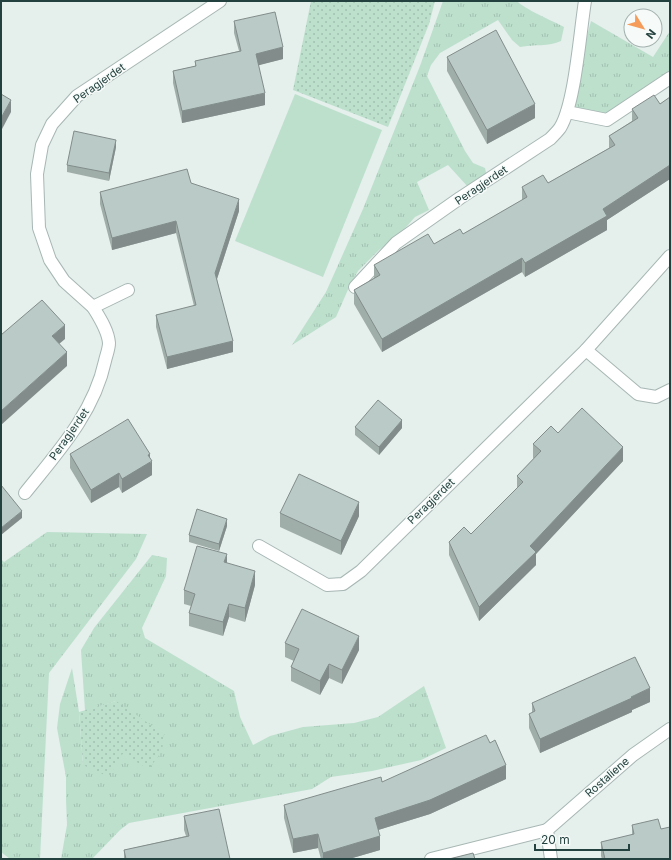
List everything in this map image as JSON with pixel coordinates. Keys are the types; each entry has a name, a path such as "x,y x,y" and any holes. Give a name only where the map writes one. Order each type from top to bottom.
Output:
{"street":[{"name":"Peragjerdet","path":"25,493 63,446 89,407 102,372 109,343 101,320 93,307 64,281 50,260 39,228 37,174 42,145 52,124 78,96 220,1"},
{"name":"Peragjerdet","path":"355,287 396,243 460,198 550,139 560,128 567,112 585,1"},
{"path":"567,112 607,120 670,78"},
{"name":"Peragjerdet","path":"259,546 327,585 342,584 361,571 586,350 670,256"},
{"path":"93,307 128,290"},
{"path":"586,350 638,394 656,397 670,390"},
{"name":"Rostaliene","path":"431,859 547,830 633,754 670,729"},
{"path":"547,830 551,859"}],"green space":[{"path":"311,1 435,1 429,24 388,127 293,90"},
{"path":"443,1 517,1 532,11 564,27 561,41 552,44 520,47 512,40 498,20 440,53 431,65 427,76 465,151 473,163 485,168 487,177 468,187 448,165 417,182 429,210 415,217 400,234 379,250 358,271 336,317 292,345 326,292 363,209 420,66"},
{"path":"591,21 623,40 623,48 638,48 653,57 659,48 663,48 663,42 670,31 670,78 607,120 567,112"},
{"path":"295,94 382,130 323,277 235,241"},
{"path":"47,532 147,534 136,559 49,673 40,859 10,859 1,852 1,559 4,562"},
{"path":"152,555 167,558 166,576 142,628 145,638 234,691 240,717 253,745 270,736 303,727 354,723 378,717 424,686 446,748 421,760 372,771 331,777 312,789 129,823 120,830 92,859 61,859 67,825 66,777 57,728 60,704 72,668 79,712 83,765 116,701 85,711 81,650 94,628"},
{"path":"116,701 164,734 162,751 149,769 122,754 109,777 83,765 79,712"}],"building":[{"path":"275,12 283,47 256,54 265,93 182,111 173,71 196,66 195,61 241,51 234,21"},
{"path":"496,30 535,104 487,130 447,57"},
{"path":"1,94 11,100 1,118"},
{"path":"654,95 660,104 670,97 670,165 603,209 607,216 525,263 522,258 382,339 354,290 380,275 374,265 428,234 434,244 460,229 463,234 527,197 522,187 543,175 548,183 615,145 609,136 638,118 632,109"},
{"path":"74,131 116,140 109,173 67,165"},
{"path":"187,169 191,183 239,199 215,273 233,341 167,357 156,315 196,305 176,221 112,238 100,192"},
{"path":"42,300 65,325 52,336 67,352 1,411 1,335"},
{"path":"378,400 402,420 379,447 355,427"},
{"path":"582,408 623,447 530,546 536,552 479,607 449,542 464,527 471,534 523,482 517,476 541,451 533,444 551,426 558,433"},
{"path":"128,419 150,454 148,455 152,461 122,479 119,473 91,490 70,454"},
{"path":"299,474 359,502 341,541 280,513"},
{"path":"1,485 22,511 1,528"},
{"path":"197,509 227,519 219,544 189,535"},
{"path":"197,546 227,554 224,562 255,571 245,608 229,604 223,622 189,613 195,594 184,590"},
{"path":"302,609 359,636 342,670 329,664 320,681 291,667 299,649 285,643"},
{"path":"635,657 650,688 631,697 632,698 540,739 529,714 535,711 532,703"},
{"path":"486,735 490,743 495,740 506,765 430,800 375,818 380,836 323,853 318,834 293,839 284,805 381,777 382,782"},
{"path":"219,809 230,859 126,859 124,850 189,836 184,816"},
{"path":"658,819 661,829 670,827 670,859 605,859 601,842 634,834 632,825"},
{"path":"473,853 475,859 449,859"}]}
